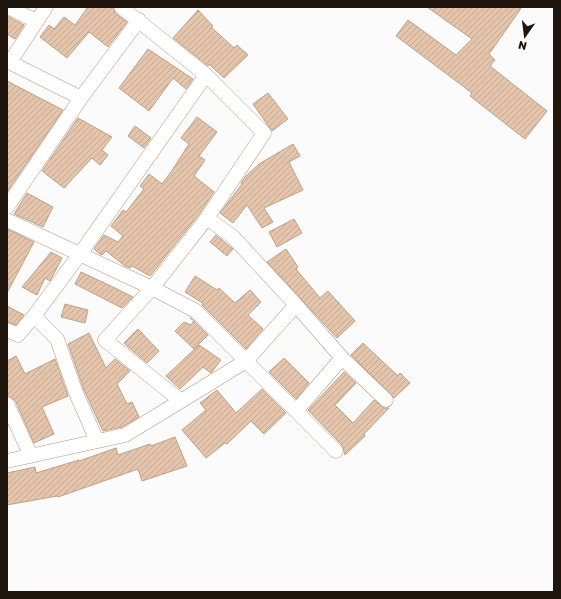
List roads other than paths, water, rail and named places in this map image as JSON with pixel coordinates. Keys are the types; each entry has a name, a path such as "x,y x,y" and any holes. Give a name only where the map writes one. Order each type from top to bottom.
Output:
{"street":[{"path":"8,7 36,21"},
{"path":"46,7 8,62 81,98"},
{"path":"121,7 206,74 264,133 206,218 152,288 105,340 181,401"},
{"path":"7,207 81,98 139,20"},
{"path":"7,330 18,335 34,316 80,254 206,74"},
{"path":"206,218 233,237 296,305 342,358 386,400"},
{"path":"7,220 152,288 196,311 336,451"},
{"path":"7,461 125,435 246,361 296,305"},
{"path":"34,316 57,339 76,393 98,441"},
{"path":"296,411 342,358"},
{"path":"7,404 31,456"}]}
